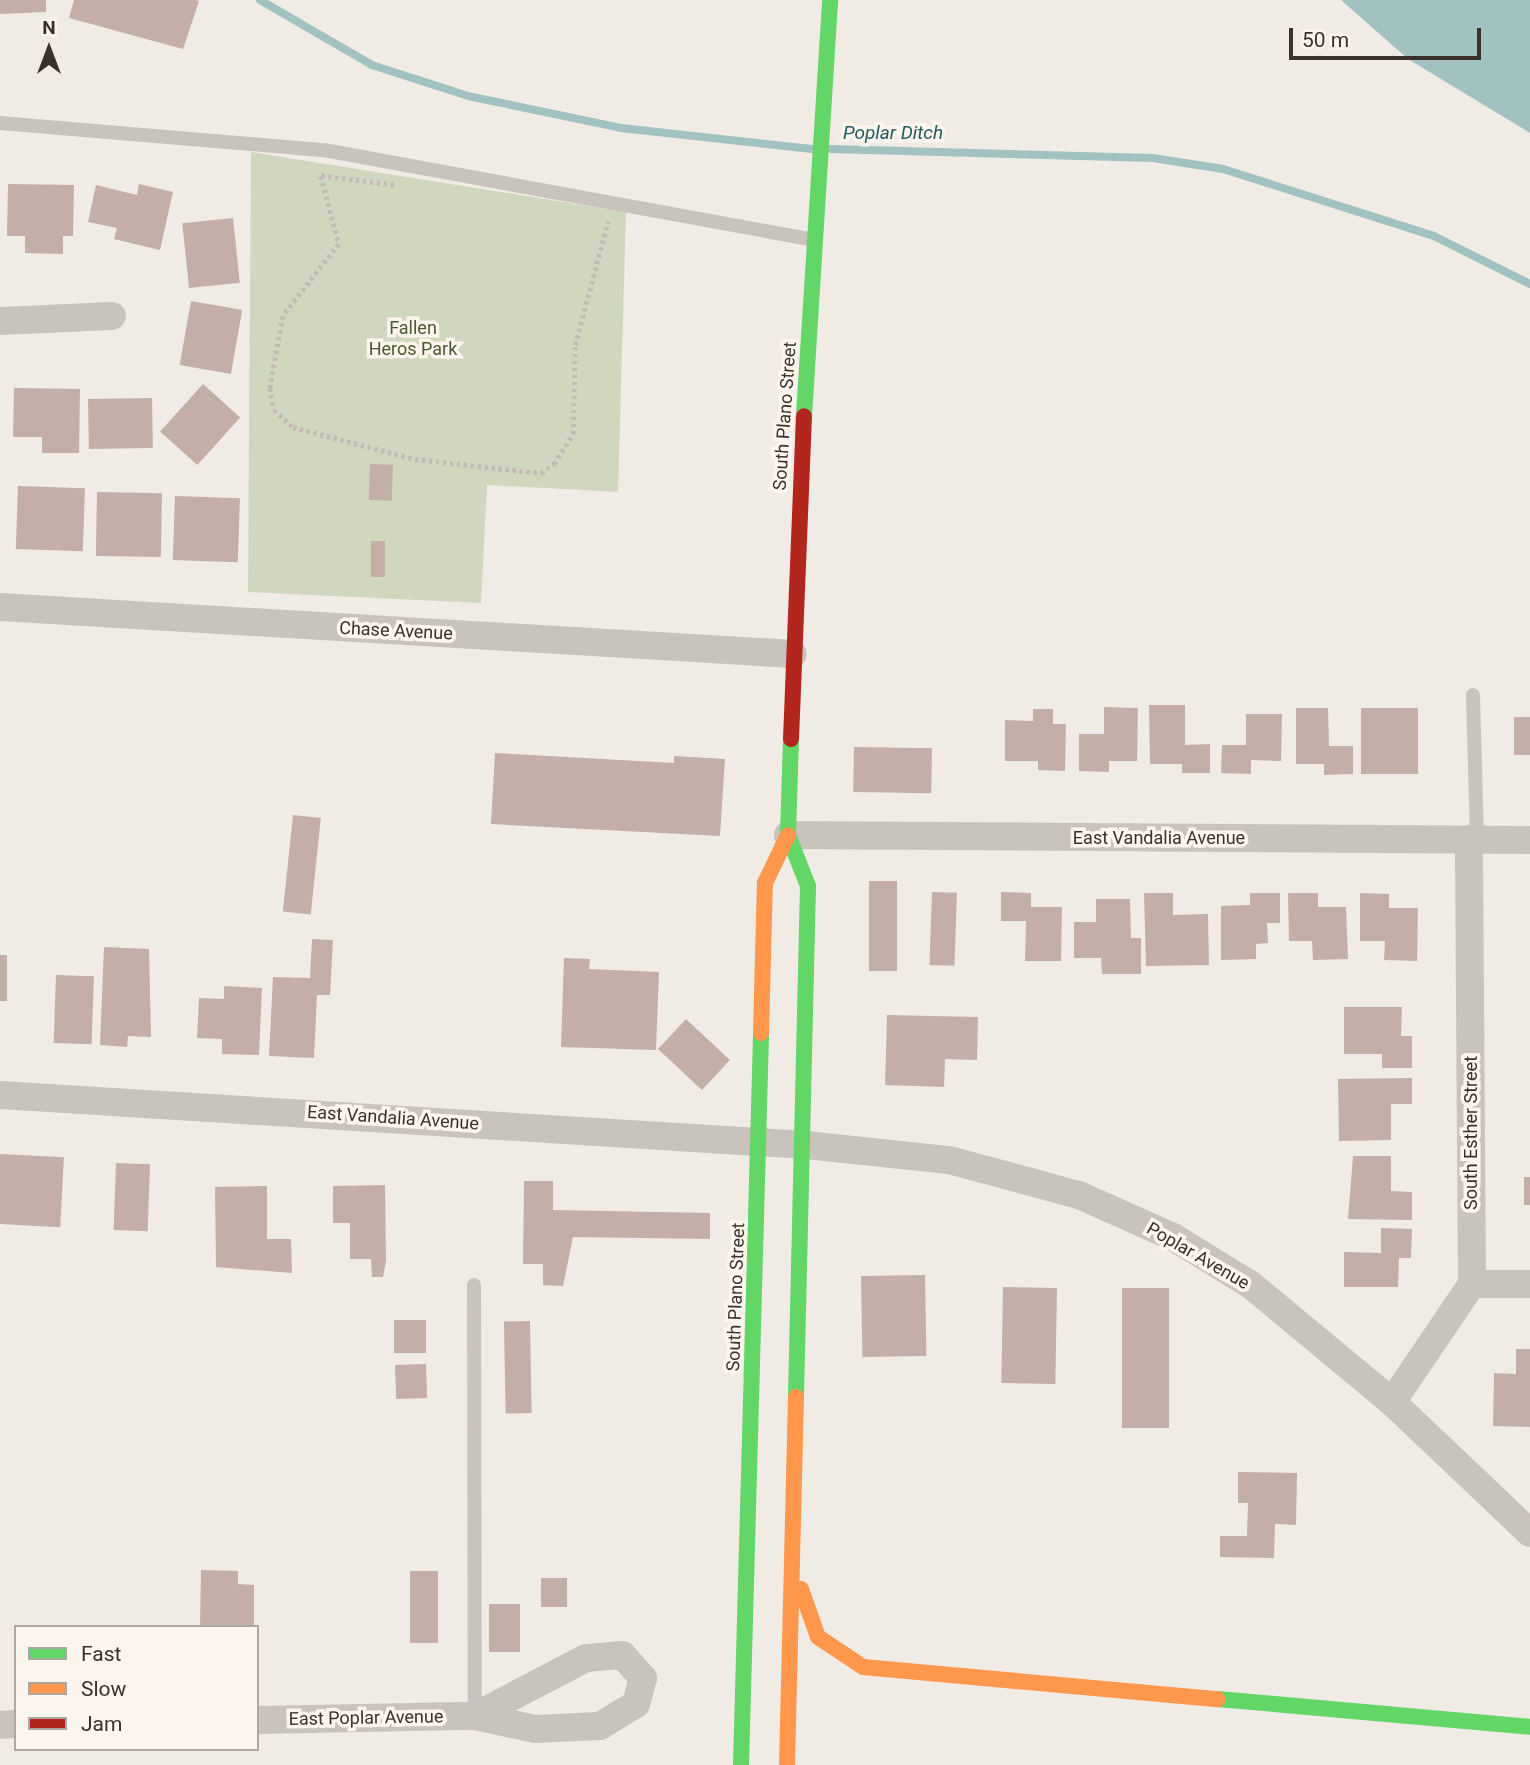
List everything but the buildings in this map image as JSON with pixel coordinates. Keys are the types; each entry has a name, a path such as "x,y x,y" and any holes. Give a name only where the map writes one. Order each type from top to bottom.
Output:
{"main road":[{"name":"South Plano Street","path":"741,1765 783,1144 808,886 788,835 793,654 830,0"},
{"name":"South Plano Street","path":"787,1765 793,1538 783,1144 765,883 788,835"},
{"path":"793,1538 806,1611 818,1637 863,1667 1530,1727"}],"street":[{"path":"0,321 112,316"},
{"name":"Chase Avenue","path":"0,607 793,654"},
{"name":"East Vandalia Avenue","path":"788,835 1530,840"},
{"name":"South Esther Street","path":"1472,1284 1473,839"},
{"name":"East Vandalia Avenue","path":"0,1095 783,1144"},
{"name":"Poplar Avenue","path":"783,1144 948,1160 1079,1195 1173,1237 1251,1285 1392,1402 1530,1533"},
{"path":"1392,1402 1472,1284 1530,1284"},
{"name":"East Poplar Avenue","path":"259,1720 475,1716 535,1729 600,1726 636,1704 643,1678 622,1655 586,1658 475,1716"}],"lane":[{"path":"0,123 324,150 815,241"},
{"name":"South Esther Street","path":"1473,695 1473,839"},
{"path":"474,1285 475,1716"}],"path":[{"path":"401,186 321,176 339,244 283,316 270,388 274,410 293,427 415,460 541,473 554,464 573,434 575,345 606,226 594,220"}],"green space":[{"name":"Fallen Heros Park","path":"251,152 626,212 618,492 487,485 481,603 248,592"}],"water":[{"path":"1341,0 1530,0 1530,133 1408,59"}],"waterway":[{"name":"Poplar Ditch","path":"260,0 372,65 468,96 621,128 812,149"},
{"name":"Poplar Ditch","path":"831,149 1153,158 1223,169 1434,236 1530,284"}],"traffic: fast":[{"path":"804,416 830,0"},
{"path":"791,739 788,835 808,886 796,1397"},
{"path":"741,1765 761,1033"},
{"path":"1218,1699 1530,1727"}],"traffic: slow":[{"path":"761,1033 765,883 788,835"},
{"path":"787,1765 796,1397"},
{"path":"801,1589 818,1637 863,1667 1218,1699"}],"traffic: jam":[{"path":"791,739 804,416"}]}
